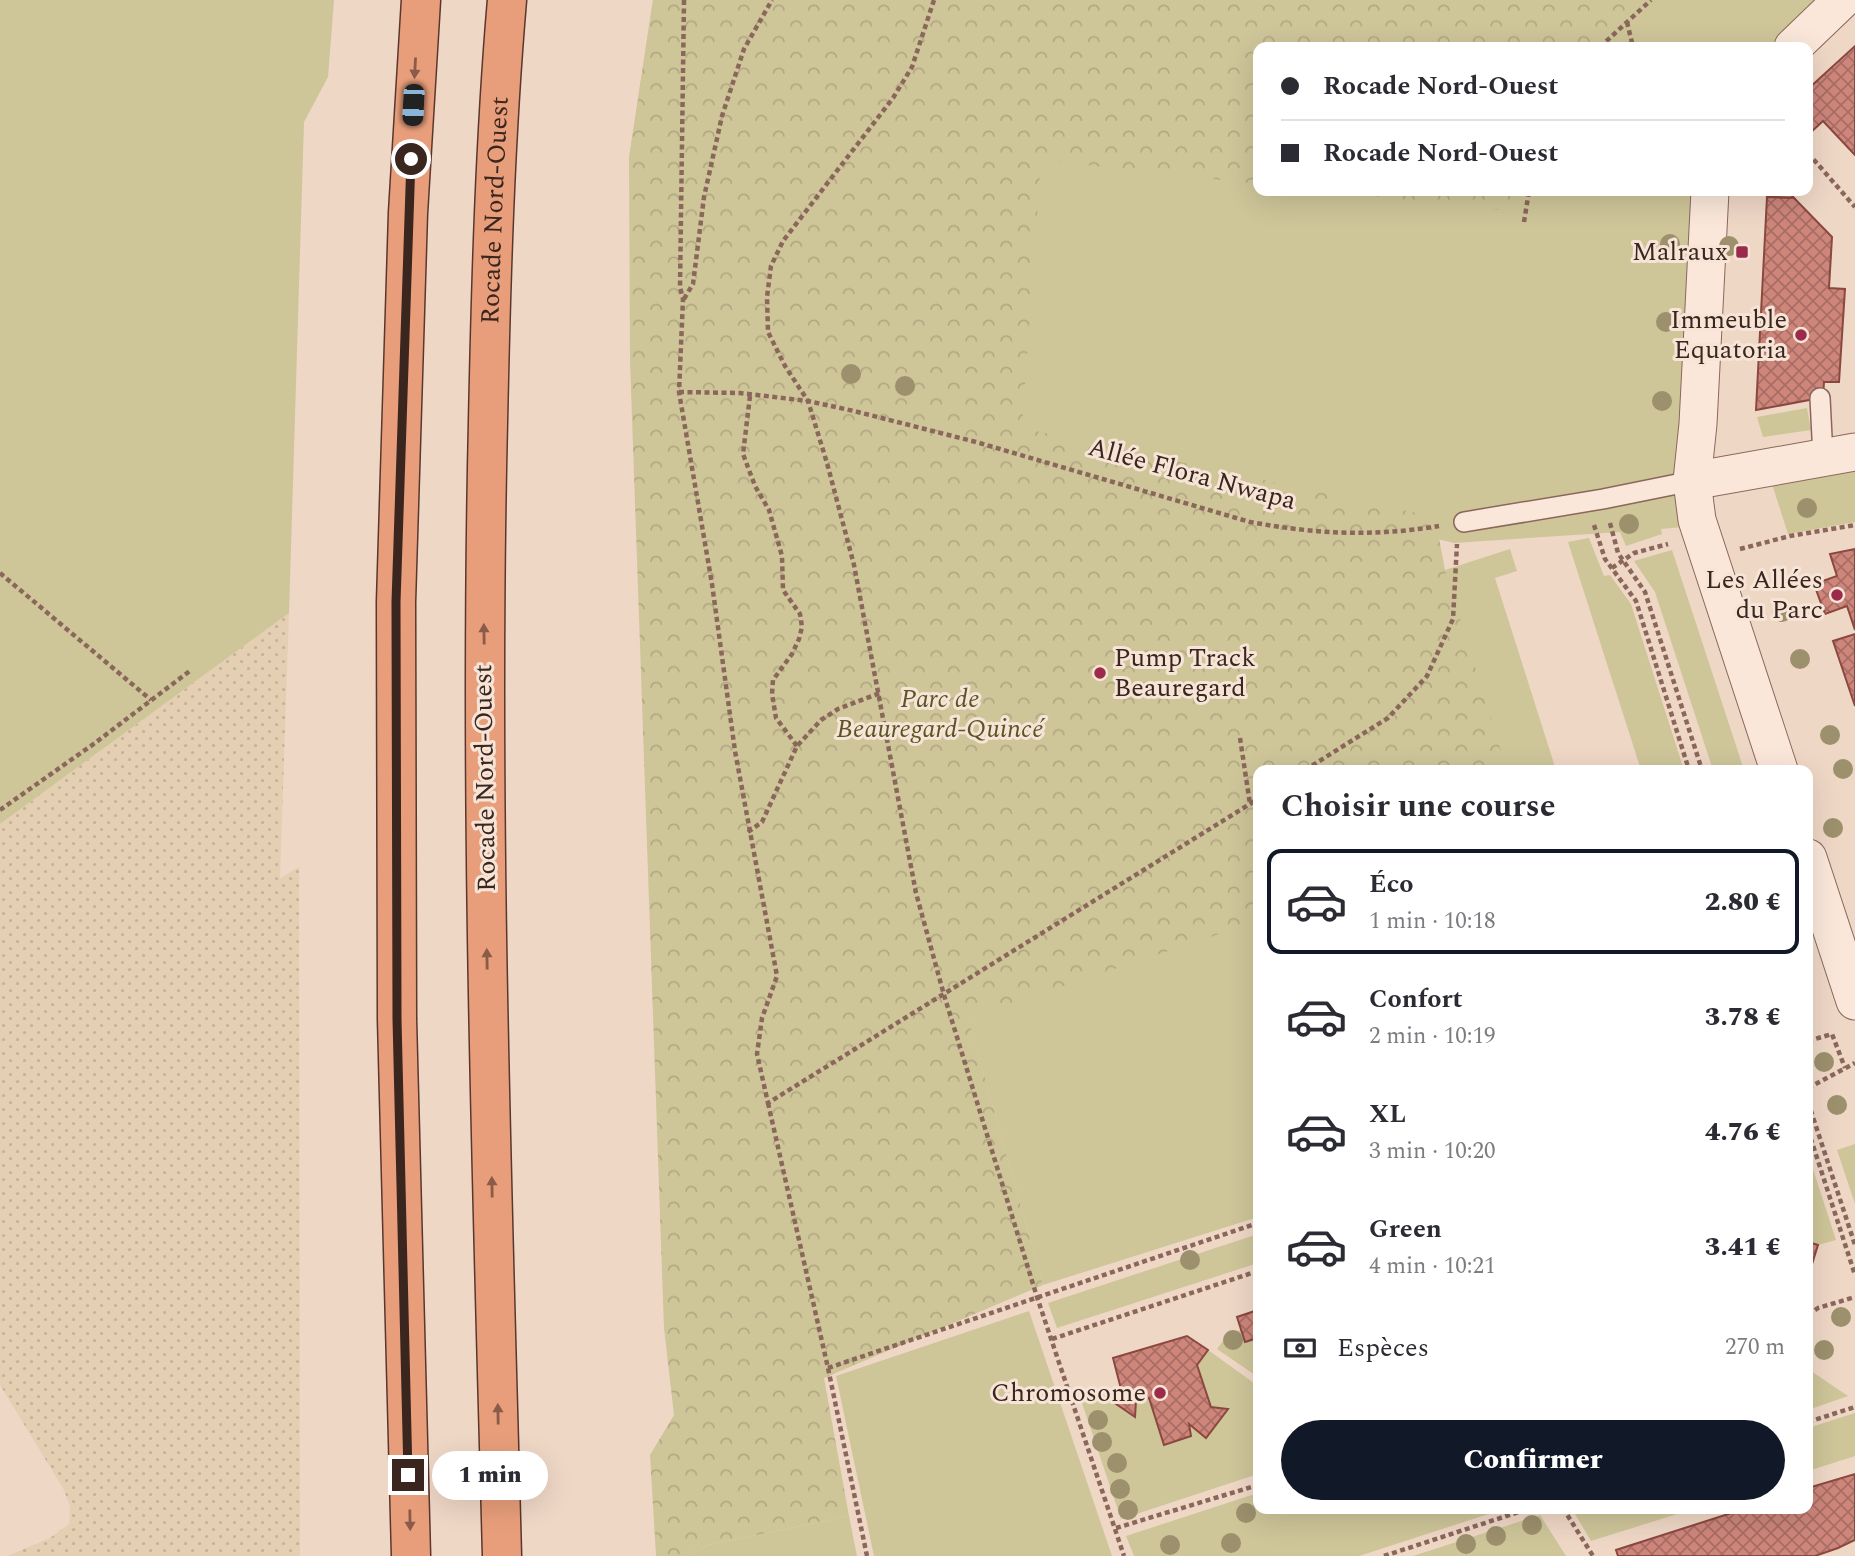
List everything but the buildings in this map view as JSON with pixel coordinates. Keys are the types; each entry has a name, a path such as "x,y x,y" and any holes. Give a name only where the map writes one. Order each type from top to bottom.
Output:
{"highway":[{"path":"411,1556 397,1019 396,602 408,213 421,0"},
{"name":"Rocade Nord-Ouest","path":"502,1556 488,1014 483,612 493,212 507,0"}],"street":[{"path":"1798,42 1843,0"},
{"path":"1710,196 1698,424 1692,481 1697,520 1777,765"},
{"path":"1692,481 1839,455"},
{"path":"1813,873 1855,1001"}],"lane":[{"path":"1820,398 1839,455"},
{"path":"1461,522 1692,481"}],"path":[{"path":"684,0 680,273 683,299 679,392 712,584 734,751 777,976 762,1018 757,1054 828,1368 867,1556"},
{"path":"683,299 693,284 704,197 722,116 744,49 772,0"},
{"path":"934,0 912,67 847,160 791,230 771,266 767,297 768,332 785,366 808,401 854,565 916,893 944,995 1037,1297 1124,1556"},
{"path":"1606,42 1651,0"},
{"path":"1628,22 1632,42"},
{"path":"1813,159 1855,206"},
{"path":"1524,222 1529,196"},
{"name":"Allée Flora Nwapa","path":"679,392 740,393 808,401 976,442 1250,522 1331,534 1400,533 1461,522"},
{"path":"750,396 743,454 755,486 769,510 782,556 783,590 800,614 802,627 792,654 774,680 772,694 776,718 797,746"},
{"path":"1595,500 1618,552 1645,592 1700,765"},
{"path":"1595,500 1605,559 1636,601 1687,765"},
{"path":"1612,568 1634,553 1675,542 1668,523 1697,520"},
{"path":"1312,765 1388,718 1427,676 1453,619 1461,522"},
{"path":"1709,556 1855,525"},
{"path":"0,573 151,700"},
{"path":"0,810 191,670"},
{"path":"748,832 762,822 797,746 821,720 838,709 880,693"},
{"path":"1240,738 1250,804"},
{"path":"768,1104 1253,802"},
{"path":"1813,1040 1832,1034 1845,1068"},
{"path":"1813,1085 1855,1063"},
{"path":"1813,1116 1855,1245"},
{"path":"1813,1145 1855,1275"},
{"path":"828,1368 1253,1225"},
{"path":"1052,1339 1253,1273"},
{"path":"1813,1312 1855,1297"},
{"path":"1813,1420 1855,1407"},
{"path":"1116,1528 1253,1487"},
{"path":"1384,1556 1513,1514"},
{"path":"1567,1514 1593,1556"}],"shaded area":[{"path":"289,613 280,878 299,867 300,1556 7,1556 50,1538 69,1524 70,1507 64,1490 0,1385 0,824"}],"green space":[{"path":"0,0 334,0 328,77 304,122 289,613 0,824"},
{"path":"653,0 1846,0 1800,42 1253,42 1253,196 1722,196 1695,526 1661,529 1662,534 1626,546 1620,532 1454,543 818,388 629,158"},
{"name":"Parc de Beauregard-Quincé","path":"653,0 1635,0 1593,42 1253,42 1253,183 1041,160 1022,428 1435,517 1445,570 1505,765 1253,765 1253,923 968,1018 1043,1285 824,1378 849,1516 708,1545 686,1556 656,1556 650,1455 674,1415 664,1328 630,361 629,158"},
{"path":"1371,196 1514,196 1510,211"},
{"path":"1807,408 1811,430 1763,437 1757,417"},
{"path":"1855,466 1855,522 1788,534 1771,481"},
{"path":"1589,538 1604,576 1610,575 1631,604 1682,765 1639,765 1568,542"},
{"path":"1510,549 1517,571 1495,578 1554,765 1253,765 1253,1219 1043,1285 941,923 1418,567 1445,570"},
{"path":"1672,550 1742,765 1711,765 1655,592 1634,561"},
{"path":"1855,1144 1855,1204 1837,1150"},
{"path":"1813,1169 1836,1240 1818,1245 1813,1244"},
{"path":"1253,1236 1253,1265 1057,1328 1048,1303"},
{"path":"1029,1311 1112,1556 874,1556 836,1376"},
{"path":"1241,1330 1245,1342 1253,1340 1253,1374 1217,1349 1228,1334"},
{"path":"1208,1350 1253,1382 1253,1476 1121,1519 1081,1400 1121,1389 1107,1397 1135,1417 1136,1401 1149,1398 1164,1445 1191,1436 1189,1424 1206,1437 1228,1409 1211,1407 1197,1365"},
{"path":"1813,1372 1848,1396 1813,1408"},
{"path":"1855,1413 1855,1456 1813,1469 1813,1426"},
{"path":"1253,1495 1253,1514 1489,1514 1359,1556 1134,1556 1126,1536"},
{"path":"1575,1514 1677,1514 1591,1541"},
{"path":"1540,1515 1566,1556 1413,1556"},
{"path":"849,1516 857,1556 686,1556 708,1545"}],"place":[{"name":"Malraux","path":"1742,252"},
{"name":"Immeuble Equatoria","path":"1801,335"},
{"name":"Les Allées du Parc","path":"1837,595"},
{"name":"Pump Track Beauregard","path":"1100,673"},
{"name":"Chromosome","path":"1160,1393"}],"route":[{"path":"408,1475 397,1019 396,602 411,159"}]}
